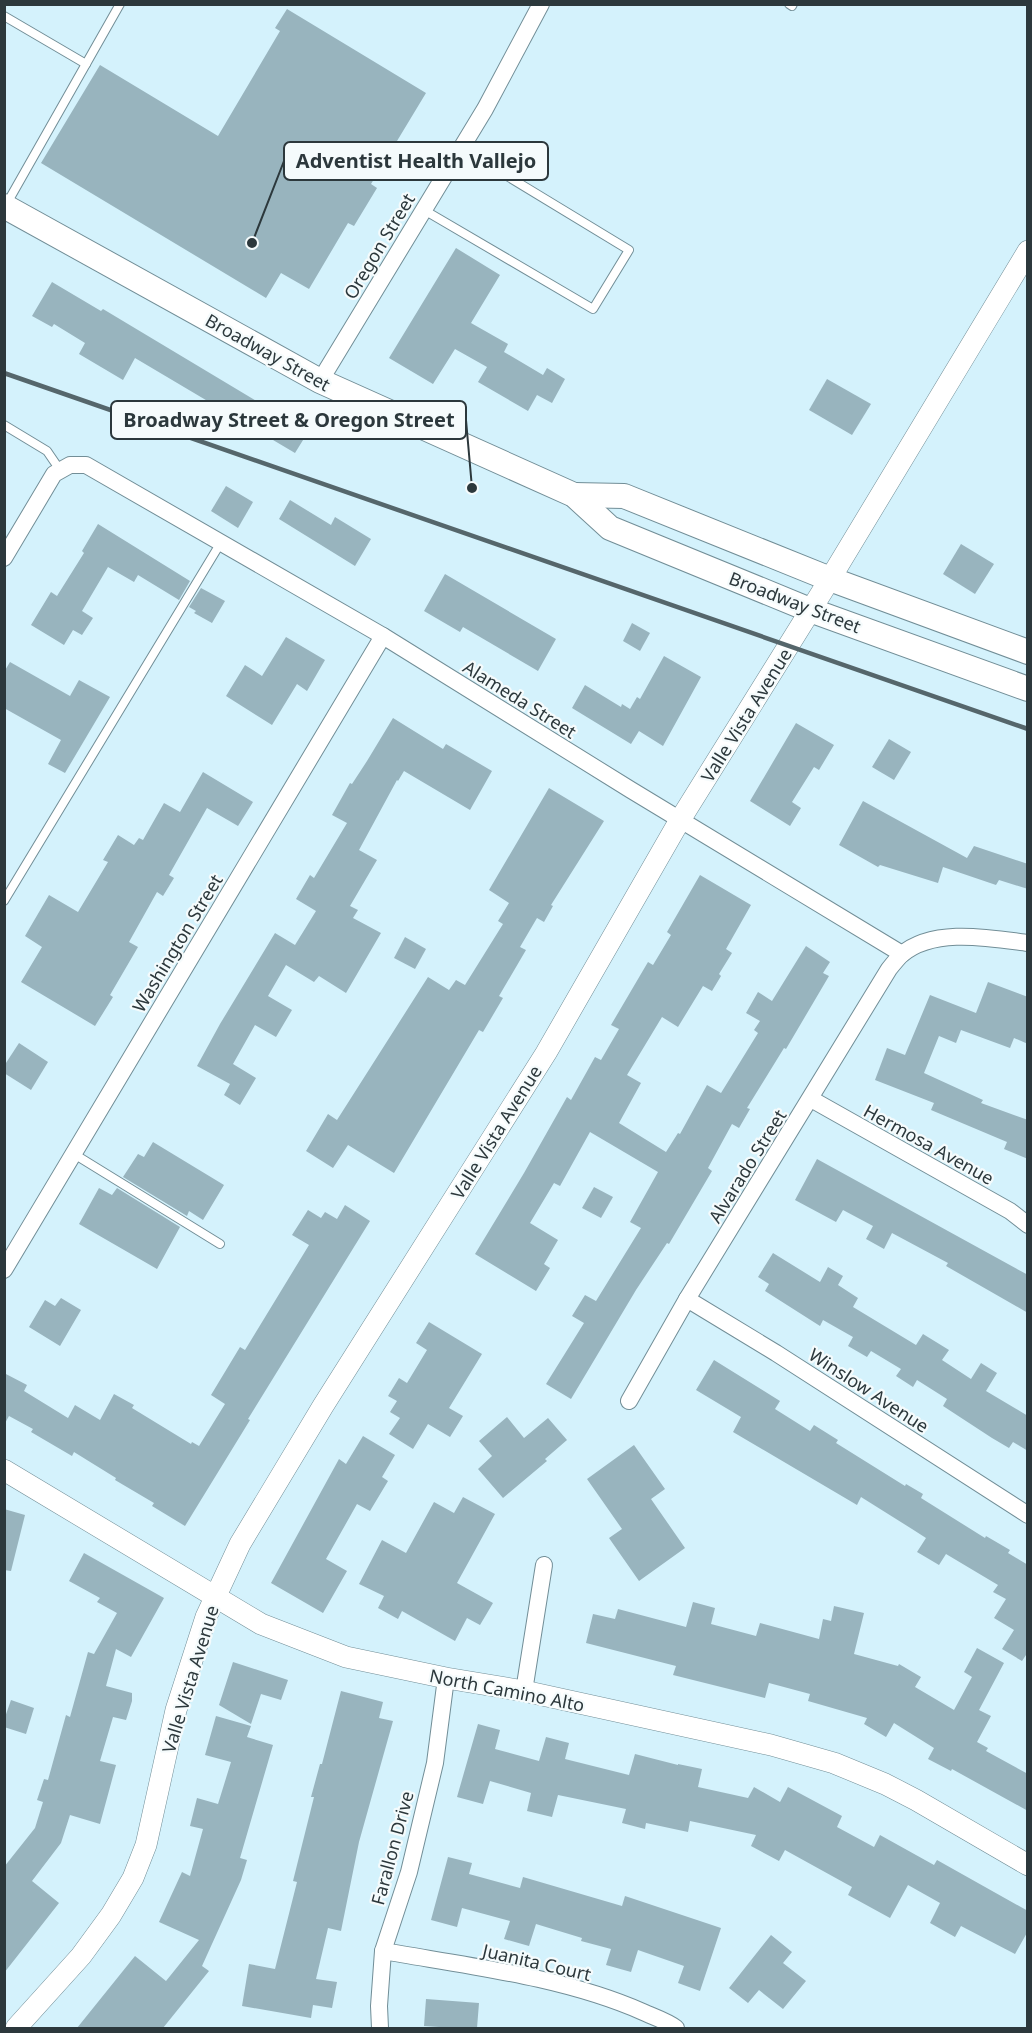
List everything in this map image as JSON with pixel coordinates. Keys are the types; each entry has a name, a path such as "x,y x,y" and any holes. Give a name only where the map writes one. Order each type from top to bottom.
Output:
{"main road":[{"name":"Broadway Street","path":"5,206 320,381 574,495 610,528 810,610 1028,689"},
{"name":"Broadway Street","path":"574,495 624,496 830,579 1028,652"}],"street":[{"name":"Oregon Street","path":"320,381 485,109 541,4"},
{"name":"Valle Vista Avenue","path":"16,2028 81,1956 111,1915 133,1878 146,1845 176,1710 206,1617 246,1534 323,1406 546,1053 680,820 830,579 1028,251"},
{"name":"Alameda Street","path":"60,470 79,464 96,470 220,544 383,636 902,954"},
{"path":"4,558 54,474 60,470"},
{"name":"Washington Street","path":"4,1270 383,636"},
{"path":"902,954 929,940 978,936 1028,943"},
{"name":"Alvarado Street","path":"629,1401 687,1299 889,969 902,954"},
{"name":"Hermosa Avenue","path":"810,1099 1010,1211 1028,1225"},
{"name":"Winslow Avenue","path":"687,1299 776,1353 1028,1515"},
{"name":"North Camino Alto","path":"4,1470 261,1624 346,1656 446,1678 524,1691 771,1745 834,1763 885,1784 916,1800 1028,1865"},
{"path":"524,1691 544,1565"},
{"name":"Farallon Drive","path":"380,2028 379,2006 383,1951 409,1872 435,1763 446,1678"},
{"name":"Juanita Court","path":"383,1951 500,1971 587,1992 633,2008 676,2028"}],"lane":[{"path":"5,206 120,4"},
{"path":"4,16 86,64"},
{"path":"424,210 593,309 628,250 461,148"},
{"path":"4,425 47,451 60,470"},
{"path":"4,901 220,544"},
{"path":"74,1154 220,1244"}],"building":[{"path":"287,9 426,93 371,184 377,188 354,226 348,223 309,289 281,273 266,298 41,163 100,65 218,136 280,31 275,28"},
{"path":"456,248 500,275 471,323 508,344 504,352 543,375 547,368 565,379 552,403 537,395 528,411 478,382 487,367 455,349 433,384 389,358"},
{"path":"52,282 101,311 103,309 308,432 295,453 135,358 123,380 79,354 85,343 54,324 52,327 32,316"},
{"path":"827,379 871,404 852,435 809,410"},
{"path":"226,486 253,502 238,528 211,511"},
{"path":"290,500 331,525 335,517 371,539 355,566 279,519"},
{"path":"98,524 190,581 179,600 138,575 134,582 108,567 82,611 93,618 82,635 73,630 64,645 31,625 51,592 57,596 84,553 82,551"},
{"path":"961,544 994,564 975,594 943,574"},
{"path":"445,574 556,639 538,671 463,627 460,632 424,611"},
{"path":"201,588 225,601 212,623 194,613 196,611 189,607"},
{"path":"632,623 650,633 640,651 623,641"},
{"path":"286,637 325,660 307,691 297,684 272,725 226,696 245,665 262,676"},
{"path":"664,656 701,677 663,746 639,731 631,744 572,708 585,685 621,707 622,704 630,709 637,697 640,699"},
{"path":"10,662 70,696 79,680 110,697 65,773 48,764 61,740 4,708 4,672"},
{"path":"393,718 443,749 446,744 492,771 470,810 404,771 397,780 359,850 377,860 350,906 358,910 353,918 381,933 346,993 319,976 314,982 286,965 268,996 292,1010 276,1037 255,1025 233,1064 256,1078 240,1105 224,1095 230,1084 197,1066 275,933 295,945 316,911 296,899 310,875 314,878 347,823 332,815"},
{"path":"796,723 834,745 819,770 814,767 792,802 801,808 790,826 750,801"},
{"path":"889,739 911,752 894,780 872,767"},
{"path":"203,772 253,802 238,826 207,808 169,875 174,878 163,896 157,892 129,942 138,947 110,995 113,997 95,1026 21,982 42,947 25,936 49,895 78,912 108,862 103,860 118,835 134,845 139,838 143,840 164,803 180,812"},
{"path":"549,788 604,821 551,905 553,906 544,922 537,918 520,947 526,950 499,996 503,998 483,1032 479,1030 394,1173 348,1145 333,1168 306,1151 328,1114 337,1120 428,977 449,990 456,980 465,985 503,924 498,921 509,903 489,890"},
{"path":"863,801 967,858 974,846 1028,864 1028,889 999,880 996,885 943,867 938,883 880,865 878,867 839,845"},
{"path":"700,875 751,905 726,949 732,953 712,991 703,986 678,1027 662,1017 627,1075 641,1083 619,1123 666,1152 678,1133 680,1134 707,1085 721,1093 758,1033 754,1030 760,1021 746,1013 758,992 772,1001 806,946 830,962 823,973 829,976 786,1049 784,1048 747,1108 750,1109 739,1128 732,1124 708,1168 712,1171 669,1244 667,1243 636,1290 571,1399 546,1384 584,1323 572,1316 585,1295 596,1301 641,1228 630,1222 658,1172 590,1132 560,1186 554,1183 530,1223 558,1240 544,1264 550,1268 536,1291 475,1254 567,1097 571,1100 595,1057 601,1060 619,1029 611,1025 648,962 653,965 671,935 667,932"},
{"path":"405,937 426,949 415,969 394,958"},
{"path":"988,982 1028,997 1028,1044 1014,1038 1010,1048 961,1030 956,1043 939,1036 924,1073 983,1100 981,1103 1028,1120 1028,1159 1004,1149 1007,1142 931,1110 934,1103 875,1080 887,1048 905,1055 930,995 976,1013"},
{"path":"19,1043 48,1062 31,1090 4,1073 4,1066"},
{"path":"153,1142 224,1185 203,1220 189,1211 187,1216 123,1177 138,1154 144,1157"},
{"path":"817,1159 1028,1275 1028,1313 946,1266 948,1263 892,1233 884,1249 866,1239 873,1226 843,1210 836,1222 795,1200"},
{"path":"594,1187 613,1197 601,1218 582,1208"},
{"path":"99,1188 112,1195 117,1188 180,1227 157,1269 79,1224"},
{"path":"345,1205 370,1221 185,1526 152,1506 154,1503 74,1452 72,1456 31,1432 33,1429 9,1416 4,1425 4,1373 27,1385 24,1391 68,1418 75,1405 100,1420 114,1394 134,1405 132,1408 191,1444 192,1442 199,1446 225,1404 211,1395 240,1347 245,1350 309,1245 292,1235 308,1210 321,1218 325,1212 337,1219"},
{"path":"773,1253 820,1282 828,1267 843,1276 838,1285 858,1298 853,1307 916,1345 923,1334 949,1350 942,1360 971,1379 981,1363 997,1373 986,1391 1028,1416 1028,1451 1013,1442 1009,1448 992,1438 943,1406 947,1399 917,1380 913,1387 896,1376 901,1369 871,1351 867,1357 848,1346 853,1337 823,1320 820,1326 765,1291 769,1284 758,1277"},
{"path":"61,1298 81,1310 60,1346 29,1327 45,1300 55,1306"},
{"path":"429,1322 482,1354 449,1408 463,1416 450,1437 428,1424 413,1449 389,1434 400,1418 390,1412 397,1401 388,1396 399,1378 407,1383 427,1350 416,1343"},
{"path":"714,1360 780,1401 775,1409 810,1431 814,1425 838,1440 836,1443 905,1486 906,1484 923,1494 921,1498 985,1538 986,1536 1010,1550 1008,1553 1028,1565 1028,1652 1022,1661 1002,1649 1014,1630 994,1618 1006,1599 993,1592 998,1585 946,1554 939,1565 917,1552 926,1538 861,1497 857,1505 733,1432 741,1417 696,1390"},
{"path":"507,1417 524,1438 548,1418 567,1440 545,1459 547,1461 503,1498 478,1469 492,1456 479,1441"},
{"path":"363,1436 395,1455 382,1477 388,1481 370,1511 357,1504 326,1559 347,1571 323,1613 271,1583 339,1459 346,1464"},
{"path":"634,1445 665,1489 651,1499 685,1548 639,1581 609,1538 622,1529 587,1479"},
{"path":"463,1497 495,1514 457,1583 493,1603 480,1625 467,1618 455,1641 402,1611 398,1619 378,1608 384,1596 359,1584 382,1540 406,1553 434,1502 454,1513"},
{"path":"4,1509 25,1515 11,1571 4,1570"},
{"path":"84,1553 164,1598 131,1657 116,1649 106,1686 132,1693 132,1701 126,1720 113,1717 100,1761 116,1765 100,1824 70,1815 61,1843 32,1881 59,1903 4,1973 4,1867 35,1828 43,1802 37,1800 44,1779 48,1780 66,1715 70,1717 88,1652 94,1654 117,1613 97,1602 100,1598 69,1581"},
{"path":"693,1602 715,1608 711,1624 756,1636 760,1623 819,1639 823,1619 831,1621 834,1606 864,1613 854,1654 898,1666 899,1664 921,1677 915,1687 954,1710 972,1677 964,1672 977,1648 1004,1663 979,1710 991,1716 977,1742 988,1748 986,1751 1028,1774 1028,1811 952,1769 951,1771 928,1759 934,1748 894,1723 886,1737 864,1724 867,1718 808,1701 810,1694 769,1683 765,1698 673,1675 676,1666 586,1643 593,1614 615,1619 618,1609 686,1627"},
{"path":"233,1662 288,1680 281,1700 261,1694 251,1724 219,1705"},
{"path":"341,1691 383,1702 379,1718 393,1721 359,1842 341,1931 328,1928 316,1979 337,1982 332,2008 313,2005 311,2018 242,2006 249,1964 275,1969 297,1882 293,1881 314,1797 311,1797"},
{"path":"11,1700 34,1708 26,1734 4,1727"},
{"path":"216,1716 251,1726 247,1737 273,1745 240,1858 247,1860 241,1880 202,1966 209,1971 163,2028 77,2028 135,1956 166,1981 199,1940 159,1922 182,1872 190,1876 203,1829 190,1826 197,1798 218,1804 231,1762 205,1755"},
{"path":"478,1724 500,1730 495,1749 539,1761 546,1737 569,1743 565,1759 629,1775 635,1754 702,1769 698,1787 748,1798 754,1787 780,1802 788,1787 842,1816 837,1827 874,1847 880,1835 934,1865 937,1860 1028,1911 1028,1931 1015,1954 961,1926 955,1937 930,1923 940,1903 908,1885 890,1918 848,1895 852,1887 785,1850 779,1861 751,1846 756,1835 690,1821 688,1832 646,1823 645,1829 622,1823 626,1809 558,1795 552,1817 527,1811 531,1793 490,1781 483,1804 457,1797"},
{"path":"448,1857 472,1863 469,1874 520,1888 523,1877 622,1906 625,1896 721,1928 700,1991 678,1983 684,1966 638,1950 631,1972 606,1965 611,1949 581,1941 582,1938 536,1924 529,1946 504,1939 510,1921 462,1908 457,1927 431,1920"},
{"path":"771,1935 792,1952 783,1963 806,1981 783,2009 759,1990 748,2003 729,1988"},
{"path":"426,1999 479,2003 477,2028 424,2026"}],"railway":[{"path":"4,373 1028,729"}],"place":[{"name":"Adventist Health Vallejo","path":"252,243"},
{"name":"Broadway Street & Oregon Street","path":"472,488"}]}
